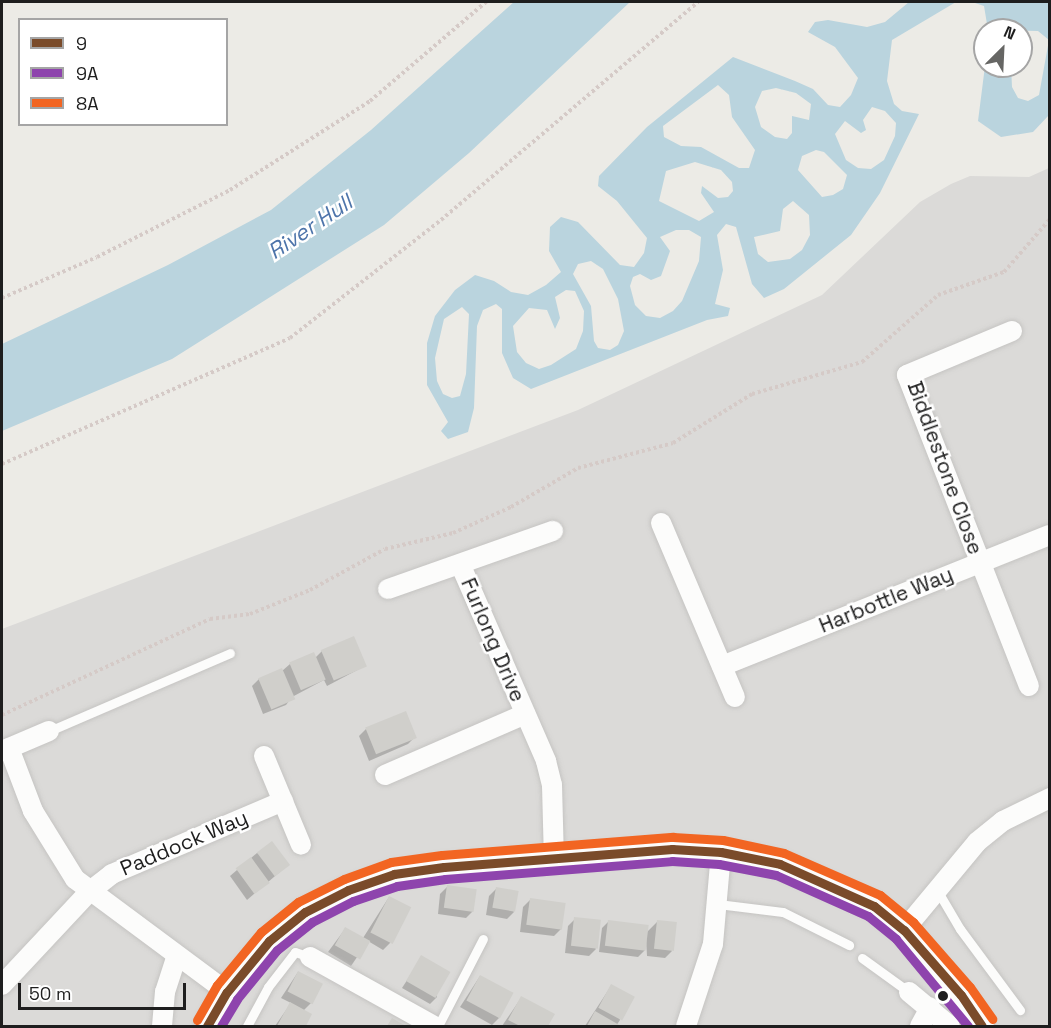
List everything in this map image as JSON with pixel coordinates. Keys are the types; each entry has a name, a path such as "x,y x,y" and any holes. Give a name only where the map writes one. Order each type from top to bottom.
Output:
{"street":[{"name":"Biddlestone Close","path":"980,562 907,375 1012,331"},
{"path":"662,523 735,697"},
{"name":"Furlong Drive","path":"388,590 461,566 553,531"},
{"name":"Harbottle Way","path":"722,666 1050,535"},
{"path":"980,562 1029,686"},
{"name":"Furlong Drive","path":"461,566 525,714 536,733 552,784 554,859"},
{"name":"Furlong Drive","path":"385,775 525,714"},
{"name":"Paddock Way","path":"49,731 5,750 33,811 75,879 89,892 227,992"},
{"path":"264,756 301,845"},
{"path":"904,930 936,888 977,842 1003,821 1050,798"},
{"name":"Paddock Way","path":"3,982 89,892 132,864 283,801"},
{"path":"207,1026 227,992 269,941 305,912 348,890 394,874 424,870 672,849 721,852 780,864 874,906 904,930 961,995 982,1026"},
{"path":"686,1026 713,944 721,852"},
{"path":"162,1026 165,992 177,956"},
{"path":"310,957 434,1026"},
{"path":"909,992 951,1026"},
{"path":"920,1026 930,1008"}],"lane":[{"path":"49,731 230,653"},
{"path":"936,888 960,929 1020,1010"},
{"path":"717,904 783,912 849,945"},
{"path":"438,1026 483,939"},
{"path":"246,1026 268,987 295,952 310,957"},
{"path":"862,958 909,992"}],"path":[{"path":"2,298 97,257 230,190 370,101 486,2"},
{"path":"2,464 290,338 441,220 698,2"},
{"path":"2,715 189,627 210,619 250,614 310,590 385,549 453,533 512,507 578,468 673,443 752,394 862,362 938,296 1004,272 1050,219"}],"shaded area":[{"path":"1049,168 1049,1026 2,1026 2,629 578,410 822,295 920,202 951,184 970,176 1029,177"}],"water":[{"name":"River Hull","path":"514,2 630,2 469,153 384,225 172,359 2,431 2,344 168,265 271,210 371,130"},
{"path":"909,2 956,2 892,40 887,81 894,104 902,111 919,114 880,193 851,235 784,289 764,298 752,284 736,227 726,224 717,235 723,270 715,304 730,308 728,316 707,320 531,389 513,378 502,353 502,309 496,304 483,310 477,326 474,408 468,432 448,439 441,431 448,422 427,385 427,343 435,316 455,290 475,275 494,281 511,292 528,295 546,285 561,272 549,251 550,227 561,217 578,222 620,265 634,267 644,253 647,238 617,201 598,186 599,176 647,127 733,57 813,89 828,105 840,107 851,95 858,78 835,47 808,32 815,22 828,20 867,27 885,22","holes":["718,85 729,95 732,117 755,150 749,168 739,168 701,147 681,146 664,137 663,126","776,88 796,93 811,104 809,120 792,116 792,133 787,139 775,137 761,127 755,107 762,91","872,107 885,111 896,123 895,136 884,160 871,169 858,168 846,160 835,134 845,121 861,133 866,130 863,120","816,150 824,152 847,175 843,189 833,195 822,197 798,170 802,156","695,162 721,170 732,182 733,191 728,197 718,198 702,186 701,193 714,212 699,221 659,201 666,171","793,201 809,215 810,235 802,250 790,259 768,262 758,254 754,237 780,231 783,209","676,230 689,230 701,237 699,261 682,301 673,311 660,318 646,316 635,305 630,286 633,277 640,274 651,280 661,276 670,251 660,237","591,261 603,269 618,299 624,331 618,345 610,350 598,348 594,341 591,306 573,274 578,264","566,290 575,291 584,311 583,331 576,349 551,365 539,369 526,363 517,352 513,326 529,308 547,310 555,329 560,318 555,297","462,307 469,314 466,374 460,396 452,398 443,394 437,381 435,358 444,319"]},
{"path":"972,2 1049,2 1049,40 1038,31 1033,31 1033,18 986,18 984,6"},
{"path":"1049,40 1049,115 1033,132 1001,137 978,121 983,78 1012,78 1012,87 1018,98 1028,101 1039,95"}],"building":[{"path":"354,636 367,666 334,680 321,650"},
{"path":"314,652 326,680 301,690 289,663"},
{"path":"282,668 295,699 271,709 258,678"},
{"path":"406,711 417,738 376,754 365,727"},
{"path":"272,841 290,865 275,876 257,852"},
{"path":"251,857 270,883 254,894 236,868"},
{"path":"447,885 477,889 474,912 444,908"},
{"path":"496,887 519,891 515,912 492,908"},
{"path":"389,896 411,907 393,944 370,933"},
{"path":"530,898 566,903 562,930 526,925"},
{"path":"574,917 601,920 598,949 571,946"},
{"path":"608,920 649,925 646,951 605,946"},
{"path":"657,920 677,922 674,951 654,949"},
{"path":"345,927 370,941 360,959 335,945"},
{"path":"421,955 450,972 435,998 406,981"},
{"path":"298,971 323,984 313,1004 288,991"},
{"path":"480,975 514,993 500,1018 466,1001"},
{"path":"611,984 635,997 622,1021 598,1008"},
{"path":"521,996 555,1014 548,1026 520,1026 508,1020"},
{"path":"290,1002 312,1014 306,1026 277,1026"},
{"path":"595,1011 621,1026 587,1026"},
{"path":"392,1018 406,1026 387,1026"}],"transit line":[{"name":"8A","path":"197,1020 217,985 261,932 298,902 344,879 391,862 442,855 673,837 723,840 784,853 880,895 913,922 970,987 992,1019"},
{"name":"9","path":"207,1026 227,992 269,941 305,912 348,890 394,874 444,867 672,849 721,852 780,864 874,906 904,930 961,995 982,1026"},
{"name":"9A","path":"221,1026 237,999 277,950 312,922 353,901 397,886 445,879 672,861 719,864 776,875 868,916 896,939 968,1026"}]}
